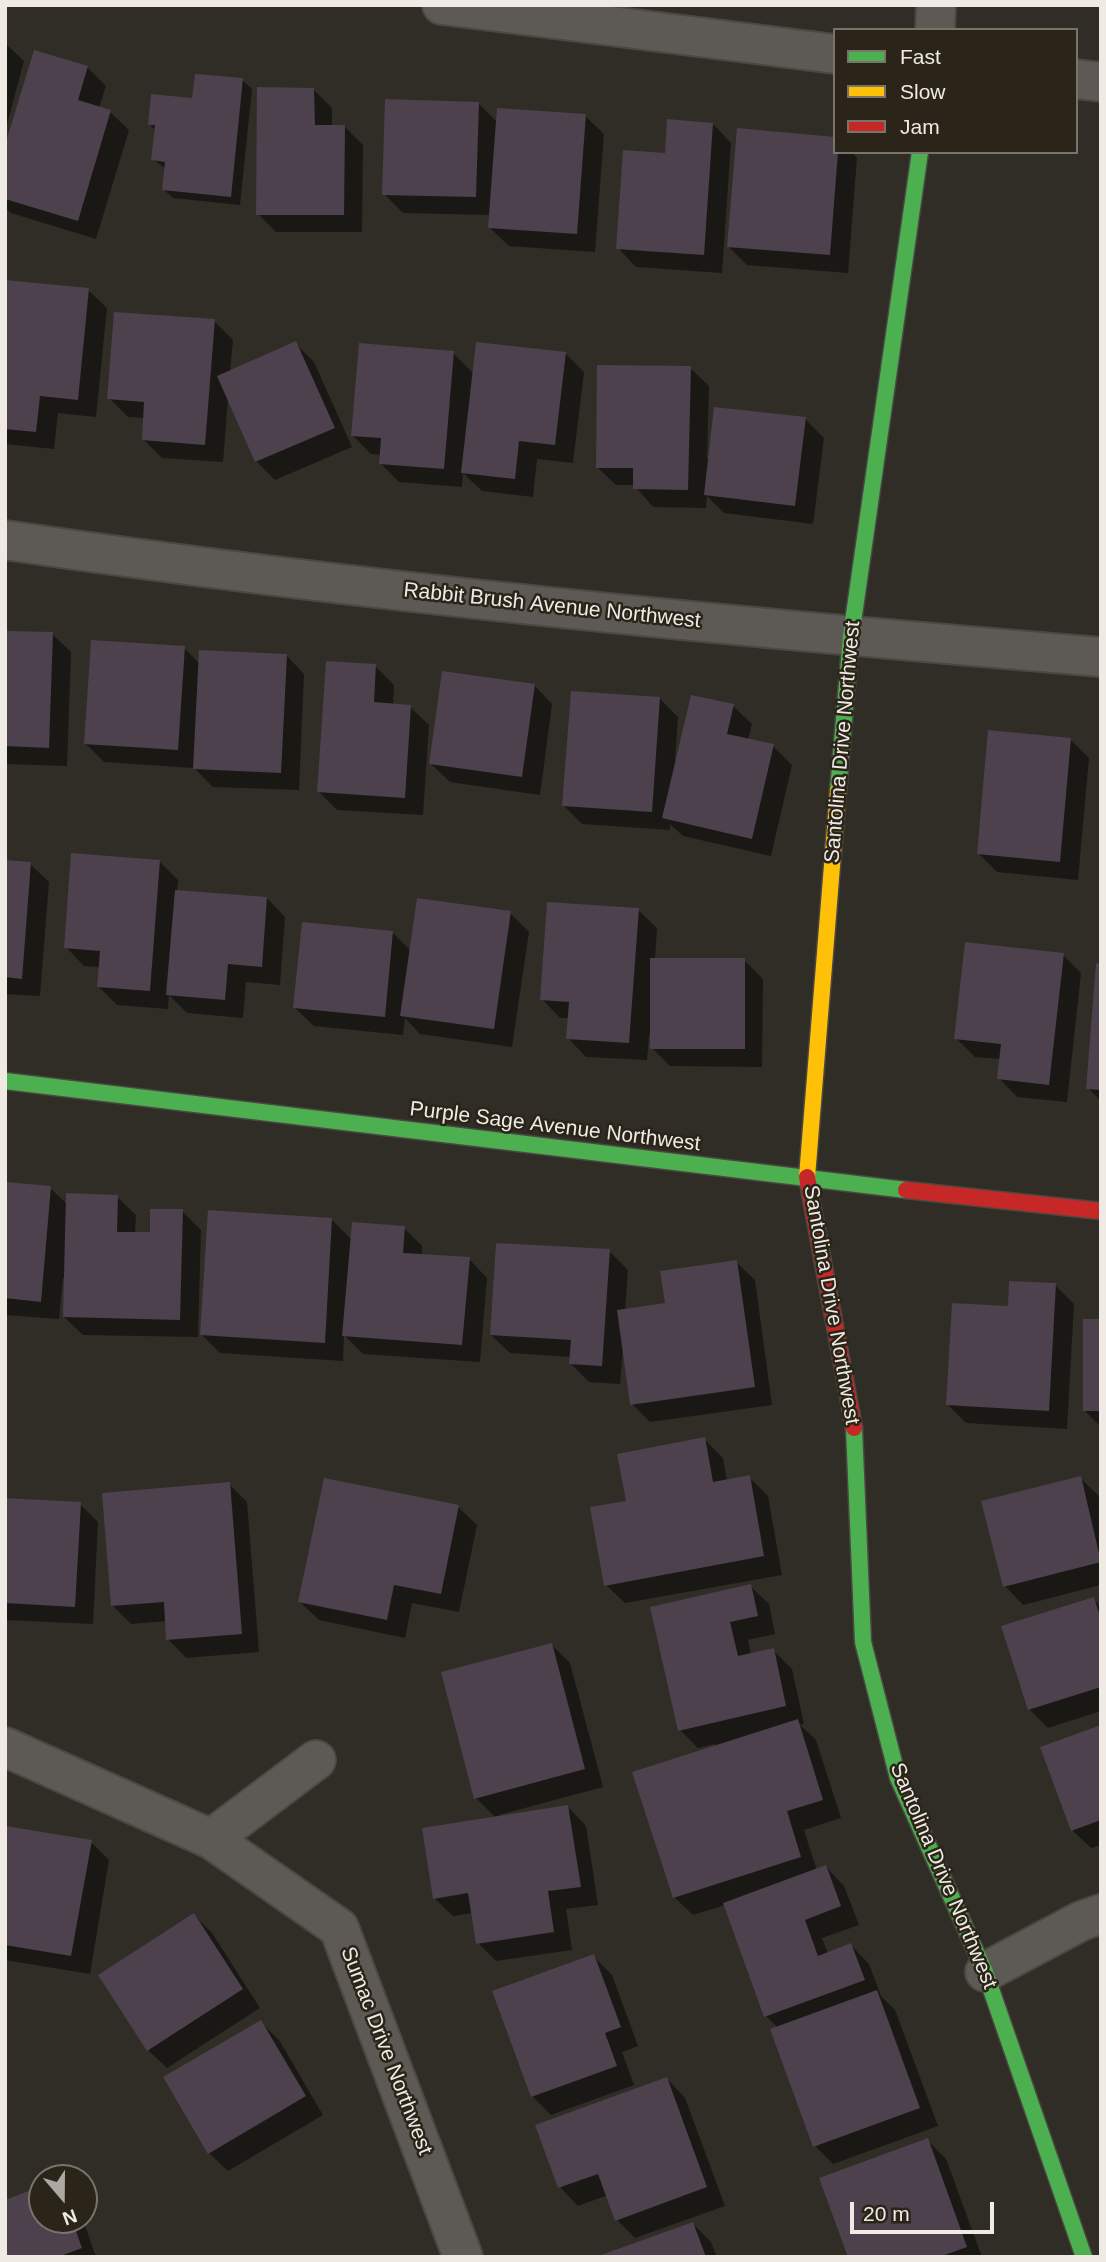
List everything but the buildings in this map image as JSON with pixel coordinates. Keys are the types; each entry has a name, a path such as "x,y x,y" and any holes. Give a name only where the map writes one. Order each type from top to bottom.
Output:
{"street":[{"path":"442,5 833,54"},
{"path":"935,28 936,5"},
{"path":"1078,79 1101,82"},
{"name":"Santolina Drive Northwest","path":"920,154 851,636 807,1180 854,1420 863,1642 898,1778 985,1972 1084,2257"},
{"name":"Rabbit Brush Avenue Northwest","path":"5,540 376,587 851,636 1101,657"},
{"name":"Purple Sage Avenue Northwest","path":"5,1081 807,1180 1101,1211"},
{"name":"Sumac Drive Northwest","path":"5,1747 211,1839 339,1928 463,2257"},
{"path":"211,1839 316,1760"},
{"path":"985,1972 1081,1921 1101,1914"}],"traffic: fast":[{"path":"838,791 851,636 920,154"},
{"path":"5,1081 906,1190"},
{"path":"854,1428 863,1642 898,1778 985,1972 1084,2257"}],"traffic: slow":[{"path":"807,1177 838,791"}],"traffic: jam":[{"path":"807,1177 854,1428"},
{"path":"906,1190 1101,1211"}]}
